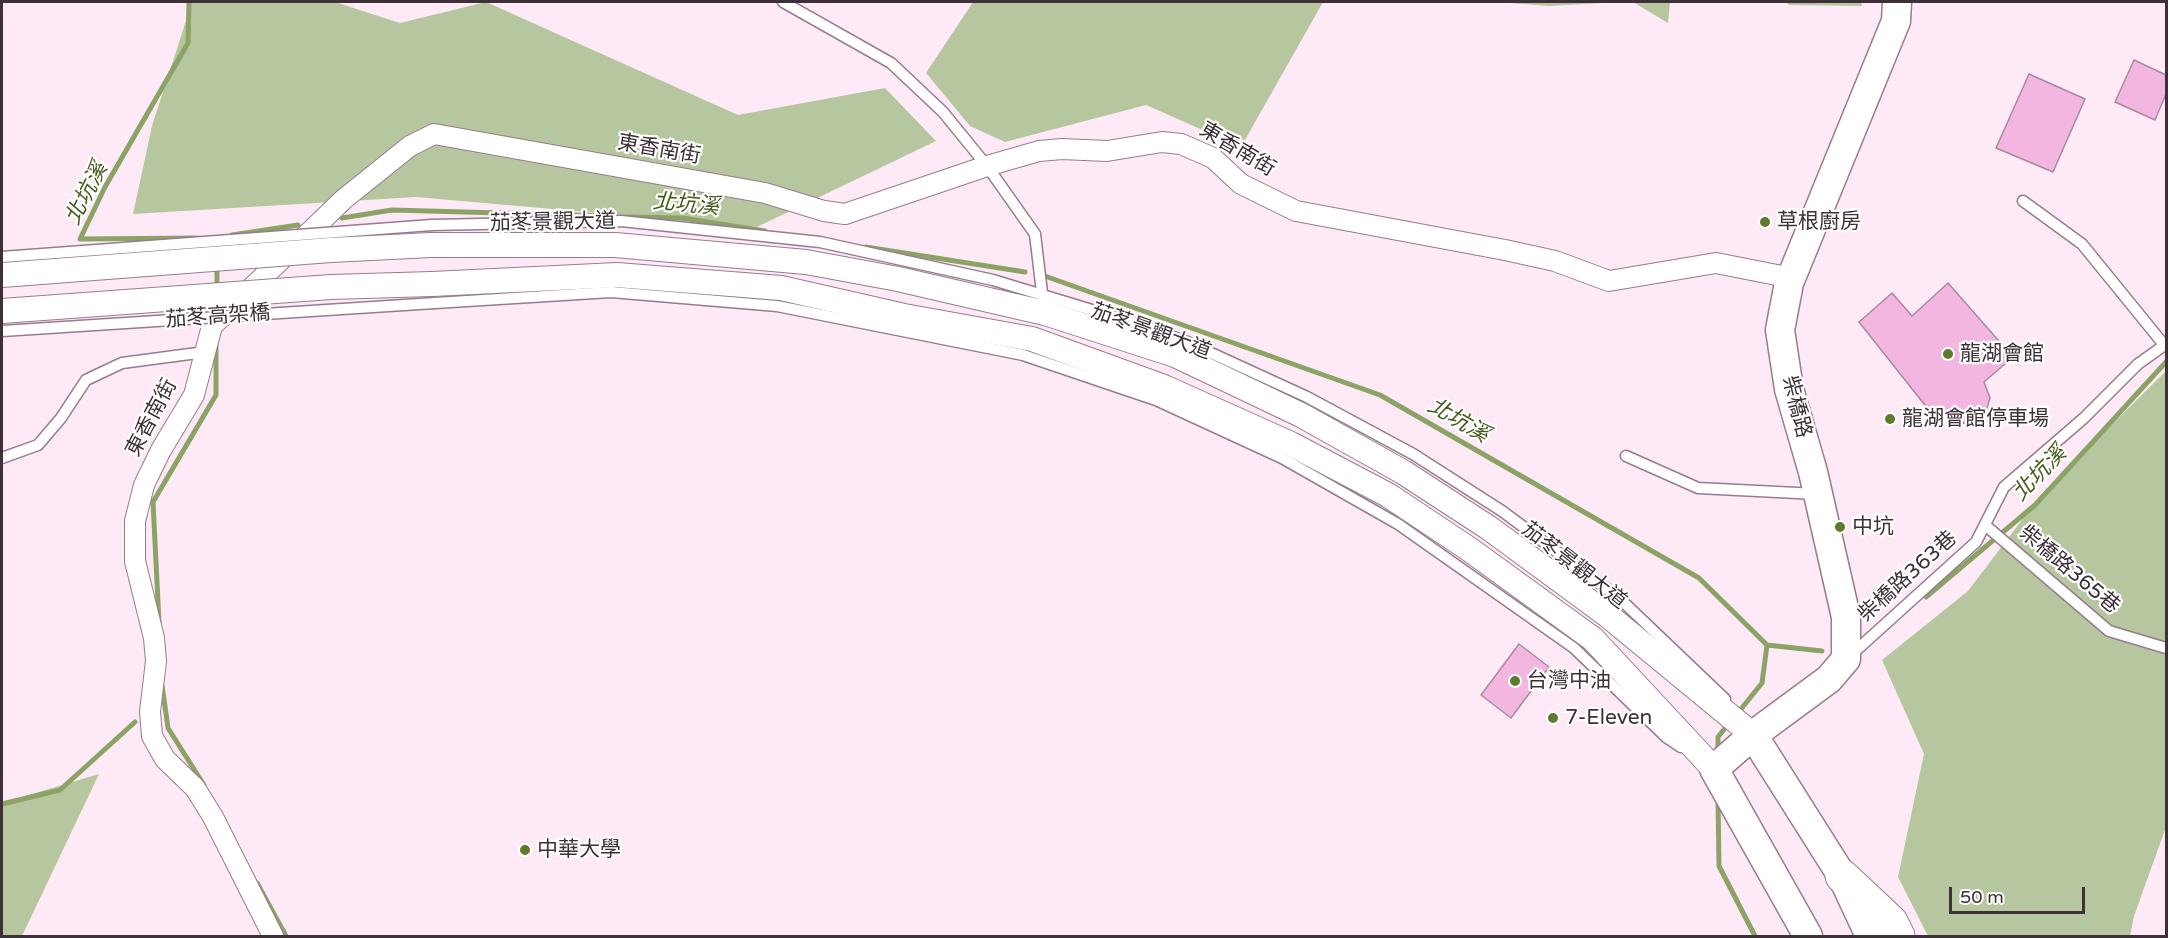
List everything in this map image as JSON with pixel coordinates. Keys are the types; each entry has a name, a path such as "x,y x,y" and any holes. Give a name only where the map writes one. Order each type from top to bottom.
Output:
{"highway":[{"path":"1842,876 1891,922 1898,936"}],"main road":[{"name":"柴橋路","path":"1846,659 1846,616 1818,494 1790,389 1780,330 1789,283 1896,21 1898,2"},
{"path":"1808,936 1714,769 1753,735 1829,679 1846,659"},
{"name":"茄苳景觀大道","path":"1753,735 1842,876 1870,936"}],"street":[{"name":"東香南街","path":"273,936 213,817 195,788 165,759 152,736 150,712 156,661 154,638 135,561 135,521 144,485 161,450 194,395 212,326 344,199 410,146 435,134 765,193 824,211 845,214 1039,151 1062,149 1107,151 1162,142 1181,144 1213,158 1241,184 1296,212 1555,261 1609,281 1716,263 1792,278"},
{"name":"茄苳景觀大道","path":"431,235 615,245 806,262 1044,304 1175,355 1301,414 1403,472 1489,528 1606,614 1753,735"},
{"path":"2,275 319,251 431,235"},
{"path":"434,293 617,275 782,288 1028,347 1164,387 1291,444 1388,495 1468,549 1593,639 1714,769"},
{"name":"茄苳高架橋","path":"2,311 331,287 434,293"}],"lane":[{"path":"783,2 891,63 943,112 987,166 1035,234 1044,304"},
{"path":"2023,201 2082,244 2165,345"},
{"path":"2,256 431,235"},
{"path":"714,282 777,306"},
{"path":"434,293 611,292 777,306 1028,347 1156,400 1282,458 1398,524 1574,648"},
{"name":"茄苳高架橋","path":"2,331 434,293"},
{"name":"茄苳景觀大道","path":"1044,304 1125,320 1187,342 1307,398 1413,454 1502,511 1618,597 1721,694 1753,735"},
{"name":"柴橋路363巷","path":"1846,659 1976,542 2004,487 2084,418 2138,364 2165,345"},
{"path":"2,458 39,445 62,418 86,380 122,363 205,351"},
{"path":"1241,367 1323,427"},
{"path":"1626,456 1698,488 1818,494"},
{"name":"柴橋路365巷","path":"1985,525 2109,631 2166,648"},
{"path":"1468,549 1666,737 1714,769"}],"green space":[{"path":"192,2 335,2 400,23 486,2 738,115 885,88 936,141 757,227 416,197 133,214 152,126"},
{"path":"973,2 1323,2 1241,147 1146,105 1005,142 970,126 926,73"},
{"path":"1497,2 1620,2 1549,6"},
{"path":"1633,2 1670,2 1668,23"},
{"path":"1786,2 1861,2 1862,6 1789,5"},
{"path":"2166,371 2166,827 2134,916 2130,936 1928,936 1898,877 1924,754 1882,660 1968,591 2040,496"},
{"path":"99,774 22,936 2,936 2,803"}],"building":[{"path":"2134,60 2166,75 2166,94 2155,120 2115,102"},
{"path":"2029,74 2085,99 2053,172 1996,148"},
{"name":"龍湖會館","path":"1948,283 2013,357 1984,382 1990,398 1987,408 1976,421 1967,424 1960,422 1946,411 1936,419 1859,322 1892,293 1912,316"},
{"name":"台灣中油","path":"1519,644 1549,667 1511,718 1481,695"}],"waterway":[{"name":"北坑溪","path":"189,2 188,43 105,187 80,239 198,238"},
{"name":"北坑溪","path":"342,218 392,210 610,216"},
{"name":"北坑溪","path":"626,217 682,218 765,231"},
{"name":"北坑溪","path":"232,235 298,225"},
{"name":"北坑溪","path":"866,247 1025,272"},
{"path":"217,265 217,289"},
{"name":"北坑溪","path":"1042,275 1380,395 1699,578 1767,645 1822,651"},
{"path":"159,622 153,502 216,395 216,342"},
{"name":"北坑溪","path":"1926,597 2035,505 2166,362"},
{"path":"1737,714 1762,683 1767,645"},
{"path":"162,685 168,728 204,785"},
{"path":"2,804 60,790 135,722"},
{"path":"1718,752 1718,737 1729,723"},
{"path":"1718,800 1719,866 1755,936"},
{"path":"257,883 286,936"}],"place":[{"name":"草根廚房","path":"1765,222"},
{"name":"龍湖會館","path":"1948,354"},
{"name":"龍湖會館停車場","path":"1890,419"},
{"name":"中坑","path":"1840,527"},
{"name":"台灣中油","path":"1515,681"},
{"name":"7-Eleven","path":"1553,718"},
{"name":"中華大學","path":"525,850"}]}
